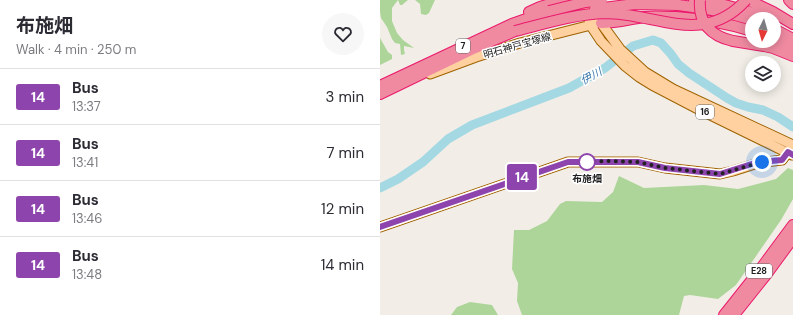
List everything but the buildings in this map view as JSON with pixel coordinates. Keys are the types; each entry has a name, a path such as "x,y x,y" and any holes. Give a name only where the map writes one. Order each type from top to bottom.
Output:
{"highway":[{"path":"449,53 467,42 522,15 540,7 563,0"},
{"name":"7","path":"380,86 512,24 565,7 602,0"},
{"path":"694,0 714,2 748,12"},
{"path":"700,0 700,12 703,20 706,26 718,36 733,41 768,47 793,56"},
{"path":"515,31 576,16 604,13 633,16 677,25 705,24 732,14 747,0 773,12 793,24"},
{"path":"789,0 793,4"},
{"name":"7","path":"380,94 471,50 515,31 567,14 598,8 635,4 678,5 707,8 745,18"},
{"path":"601,23 611,23 645,17 666,17 699,19 745,28"},
{"path":"781,25 793,31"},
{"path":"781,33 793,39"},
{"path":"781,41 793,46"},
{"name":"E28","path":"724,315 793,225"},
{"name":"E28","path":"734,315 793,238"}],"main road":[{"path":"582,0 591,26"},
{"path":"592,0 601,23"},
{"name":"明石神戸宝塚線","path":"380,98 428,75 476,57 520,43 601,23"},
{"name":"16","path":"601,23 616,51"},
{"name":"16","path":"380,227 568,162 638,162 665,168 720,174 758,162 782,160 792,150 672,89 629,64 616,51 602,41 591,26"}],"green space":[{"path":"380,0 398,0 392,8 392,21 397,33 403,40 414,48 404,46 405,54 401,55 400,44 395,43 392,39 381,18"},
{"path":"398,0 408,0 400,5"},
{"path":"415,0 435,0 429,13 426,15 421,14 420,4"},
{"path":"380,38 388,52 392,55 392,59 380,65"},
{"path":"788,168 793,170 793,199 781,220 736,285 718,299 690,295 684,296 679,315 522,315 517,301 518,283 512,269 514,230 529,230 547,221 560,204 566,201 602,202 613,192 619,176 644,188 704,185 738,189 776,179"},
{"path":"470,302 492,305 498,315 451,315 457,307"}],"waterway":[{"name":"伊川","path":"380,188 398,179 423,162 448,139 472,125 569,88 605,68 633,46 653,40 661,43 678,64 689,73 727,98 736,103 763,110 778,117 793,127"}],"bus line":[{"name":"14","path":"380,227 568,162 638,162 665,168 720,174 758,162 782,160 788,152 793,155"}],"place":[{"name":"布施畑","path":"587,162"}],"route":[{"path":"587,162 638,162 665,168 720,174 762,162"}]}
